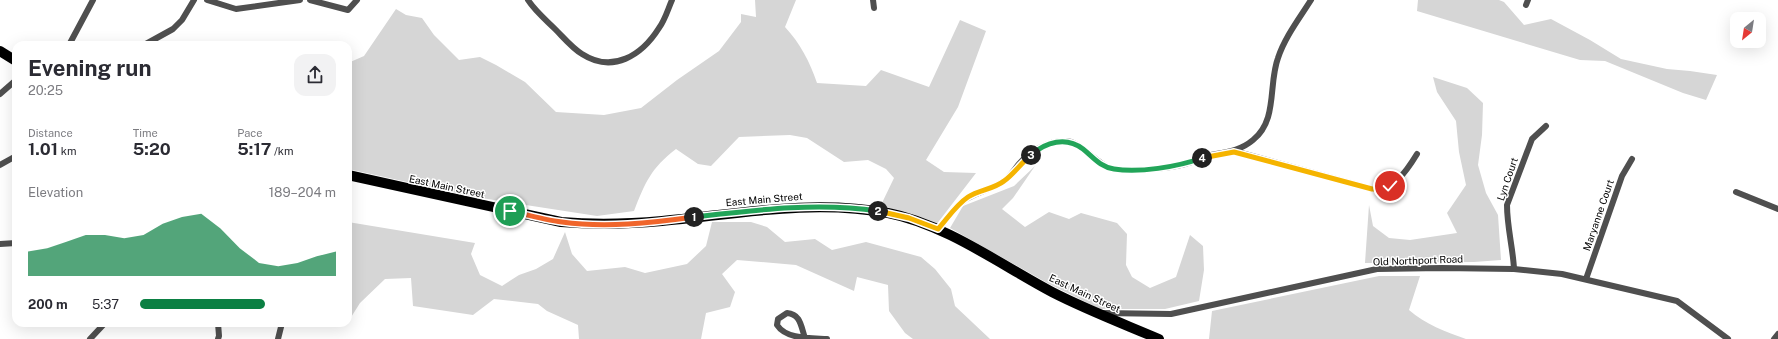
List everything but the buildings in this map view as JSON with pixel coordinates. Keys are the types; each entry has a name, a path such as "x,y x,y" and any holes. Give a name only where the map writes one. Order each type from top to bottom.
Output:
{"main road":[{"path":"0,51 12,58"},
{"name":"East Main Street","path":"352,177 561,222 594,225 759,210 816,207 889,213 909,218 938,229 1054,293 1159,339"}],"street":[{"path":"71,41 93,0"},
{"path":"152,41 173,30 182,20 194,0"},
{"path":"207,0 236,9 300,0"},
{"path":"310,0 348,10 357,0"},
{"path":"528,0 571,46 583,55 596,61 610,63 626,59 639,52 660,27 672,0"},
{"path":"873,0 874,8"},
{"path":"938,229 968,197 1004,181 1033,153 1053,142 1066,140 1076,144 1102,165 1112,169 1125,170 1173,166 1210,156 1234,152 1253,140 1265,122 1272,104 1278,59 1285,42 1310,0"},
{"path":"0,94 12,84"},
{"name":"Lyn Court","path":"1514,269 1514,252 1507,216 1507,205 1532,139 1546,126"},
{"path":"1234,152 1372,189 1382,189 1399,179 1408,170 1417,154"},
{"path":"0,165 12,158"},
{"name":"Maryanne Court","path":"1586,279 1622,176 1632,159"},
{"path":"1736,192 1778,209"},
{"path":"0,244 12,244"},
{"name":"Old Northport Road","path":"1098,313 1171,314 1377,269 1514,269 1562,274 1677,301 1728,339"},
{"path":"805,338 798,317 793,313 787,313 778,319 777,325 784,335 798,339 827,339"},
{"path":"90,339 102,327"},
{"path":"218,327 218,339"},
{"path":"278,339 281,327"},
{"path":"1774,339 1778,334"}],"shaded area":[{"path":"755,0 796,0 785,27 804,53 817,83 866,86 881,70 929,87 960,20 986,31 958,107 926,160 944,172 976,173 936,225 881,205 894,178 886,169 868,160 844,162 807,138 790,135 739,137 711,166 698,164 676,149 660,163 650,177 634,211 597,216 475,197 352,170 352,61 364,56 396,9 406,15 422,18 434,35 459,60 480,57 496,65 525,82 556,112 604,115 641,108 677,80 719,51 741,22 741,14 756,17"},
{"path":"1418,0 1499,0 1504,2 1524,25 1551,19 1621,59 1667,69 1717,75 1706,100 1683,93 1605,61 1580,60 1417,11"},
{"path":"1433,77 1467,88 1483,103 1482,135 1478,165 1486,193 1498,215 1501,260 1474,262 1365,263 1369,205 1373,226 1389,238 1410,240 1457,233 1447,213 1466,185 1459,152 1456,121 1437,92"},
{"path":"1035,166 1013,198 1002,209 1025,227 1049,212 1069,219 1081,213 1117,223 1127,234 1126,265 1132,277 1150,288 1176,277 1190,235 1203,246 1204,270 1199,301 1165,309 1100,309 1049,284 950,228 963,206 1014,186"},
{"path":"712,222 751,222 767,227 785,242 815,239 832,250 866,242 921,257 935,269 951,289 955,306 990,339 913,339 905,333 889,311 888,285 857,277 854,291 796,265 737,260 722,274 735,292 730,307 706,313 701,339 579,339 578,325 547,311 538,304 494,299 473,315 413,306 411,278 385,279 360,303 352,316 352,223 475,243 471,254 480,275 502,286 519,275 536,269 553,259 565,232 572,254 587,271 625,267 645,273 687,264 706,246"},
{"path":"1379,276 1420,276 1409,310 1429,323 1466,339 1209,339 1212,311"}],"route":[{"path":"510,211 561,222 594,225 662,221 783,208 816,207 889,213 909,218 938,229 968,197 1004,181 1033,153 1053,142 1066,140 1076,144 1102,165 1112,169 1125,170 1173,166 1210,156 1234,152 1254,156 1372,189 1382,189 1390,186"}]}
